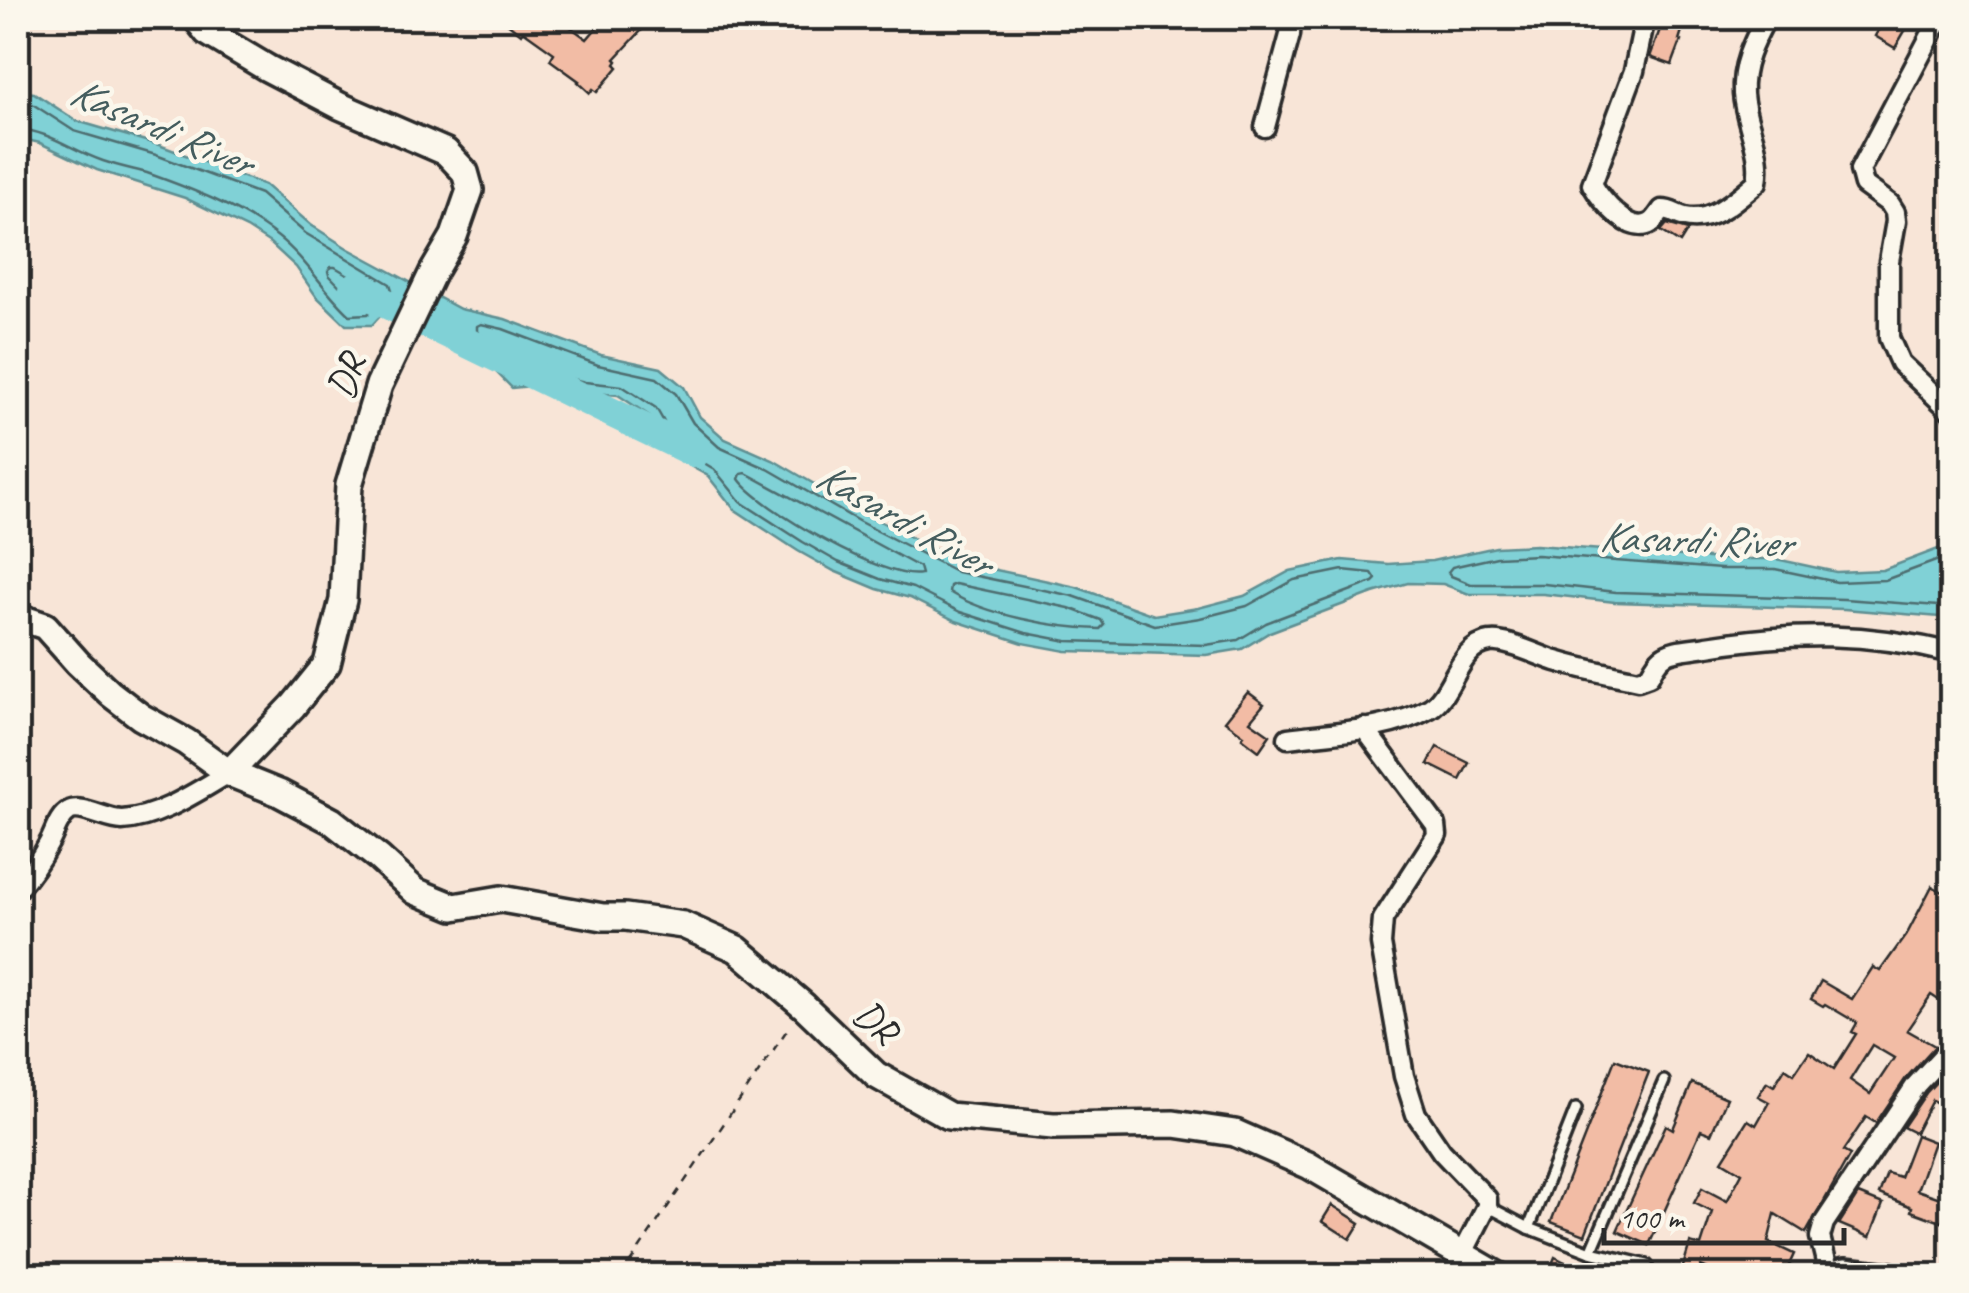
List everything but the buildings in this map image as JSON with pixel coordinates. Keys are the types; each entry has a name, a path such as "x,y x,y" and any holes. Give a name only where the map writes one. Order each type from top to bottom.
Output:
{"main road":[{"name":"DR","path":"196,18 207,32 267,68 340,106 446,152 466,172 470,190 454,236 432,272 379,385 349,485 342,600 327,664 293,706 229,772"},
{"name":"DR","path":"18,617 45,626 78,664 141,717 229,772 332,821 416,892 454,907 501,899 603,917 683,925 737,949 876,1075 949,1116 1053,1126 1174,1124 1235,1134 1308,1165 1499,1276"},
{"path":"1828,1275 1845,1270 1890,1276"}],"street":[{"path":"1265,127 1291,18"},
{"path":"1645,18 1634,72 1592,184 1611,209 1641,226 1666,209 1686,218 1703,218 1724,208 1758,182 1760,168 1743,96 1744,65 1766,18"},
{"path":"1940,18 1860,170 1864,185 1895,212 1889,260 1889,338 1900,363 1952,412"},
{"path":"1288,738 1364,728 1420,713 1444,697 1462,663 1486,642 1638,680 1649,676 1657,662 1670,652 1747,640 1825,635 1908,642 1952,654"},
{"path":"1364,728 1438,830 1383,919 1381,944 1404,1076 1416,1114 1428,1135 1487,1199 1462,1255"},
{"path":"18,888 68,811 76,808 122,820 160,810 229,772"},
{"path":"1828,1275 1820,1237 1824,1223 1916,1086 1952,1046"}],"lane":[{"path":"1591,1252 1664,1081"},
{"path":"1529,1228 1576,1110"},
{"path":"1486,1206 1591,1252 1648,1264"}],"path":[{"path":"620,1276 804,1006"}],"water":[{"path":"18,91 34,93 77,121 159,145 265,185 311,225 347,248 460,309 505,319 601,355 661,368 684,387 700,417 725,439 773,460 959,562 1076,587 1154,615 1244,596 1290,571 1342,560 1388,564 1432,561 1496,547 1536,545 1722,559 1776,559 1836,572 1883,570 1951,544 1951,614 1940,617 1844,609 1615,602 1543,594 1469,594 1443,584 1408,583 1270,632 1242,649 1206,655 1066,651 1023,643 956,621 910,598 877,589 798,551 734,509 708,476 672,456 650,416 618,395 551,384 512,388 468,336 428,323 394,301 372,325 346,325 316,296 296,267 247,228 185,198 97,170 40,143 18,138"}],"waterway":[{"name":"Kasardi River","path":"354,288 695,453"}]}
